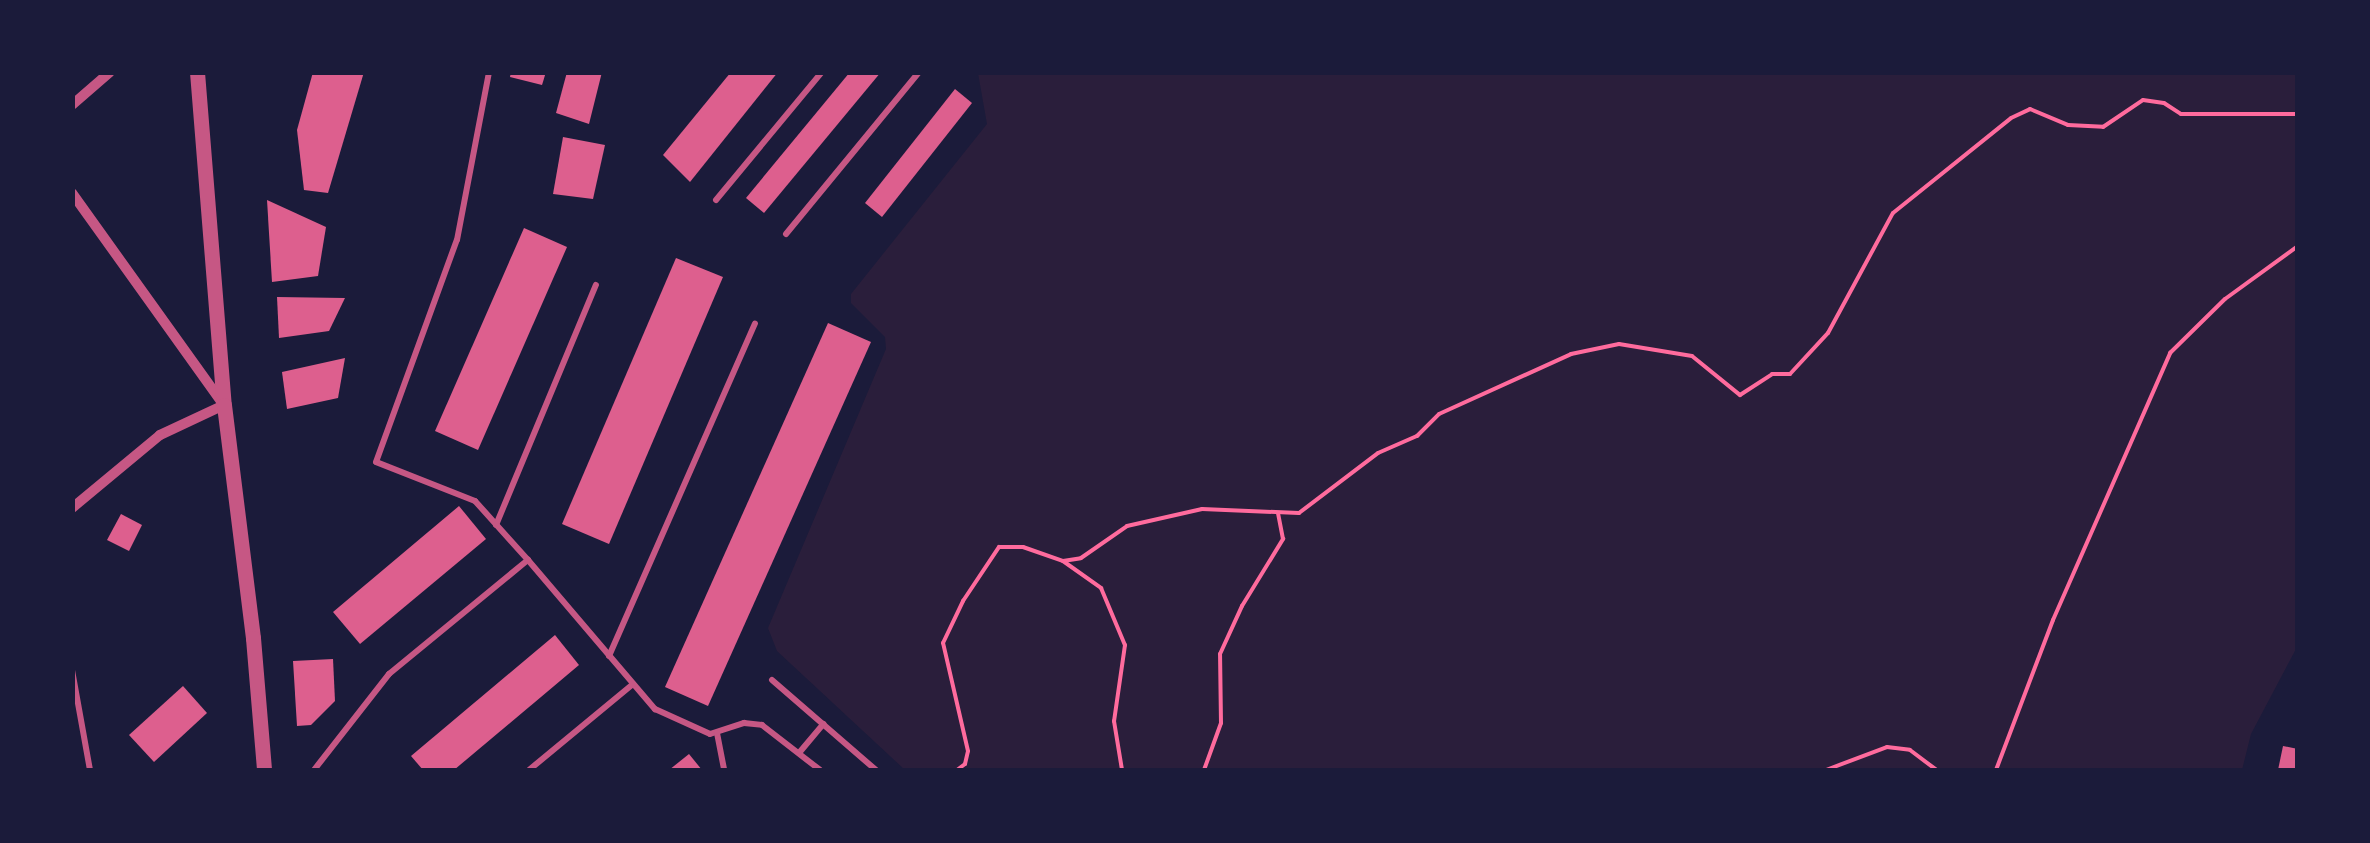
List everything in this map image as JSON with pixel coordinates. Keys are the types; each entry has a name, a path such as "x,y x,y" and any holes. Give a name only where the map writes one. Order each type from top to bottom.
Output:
{"street":[{"path":"72,104 110,72"},
{"path":"197,72 224,404 253,638 264,770"},
{"path":"72,193 224,404"},
{"path":"72,508 160,436 224,404"}],"lane":[{"path":"489,72 457,240 376,462 475,501 632,684 666,717 704,733 753,722 776,732 820,770"},
{"path":"716,200 822,72"},
{"path":"786,234 919,72"},
{"path":"495,526 596,285"},
{"path":"609,656 755,324"},
{"path":"314,770 388,674 528,560"},
{"path":"72,670 90,770"},
{"path":"772,680 876,770"},
{"path":"529,770 632,684"},
{"path":"799,752 823,724"},
{"path":"716,733 724,770"}],"path":[{"path":"1063,561 1081,558 1127,526 1202,509 1299,513 1378,453 1418,436 1440,414 1570,354 1618,344 1692,356 1740,396 1772,374 1790,374 1828,333 1893,214 2010,118 2030,109 2068,125 2103,126 2142,100 2164,103 2181,114 2298,114"},
{"path":"1996,770 2052,620 2170,353 2225,300 2298,246"},
{"path":"1204,770 1221,723 1220,654 1242,606 1283,539 1278,513"},
{"path":"956,770 965,764 968,751 943,643 963,601 999,547 1023,547 1063,561 1101,588 1125,645 1114,721 1122,770"},
{"path":"1826,770 1888,747 1910,750 1938,770"}],"shaded area":[{"path":"978,73 2297,73 2297,647 2251,734 2242,770 905,770 777,651 768,628 886,349 885,337 851,303 851,294 987,124"}],"building":[{"path":"313,72 364,72 328,193 304,190 297,130"},
{"path":"511,72 546,72 542,85 510,77"},
{"path":"567,72 602,72 589,124 556,113"},
{"path":"731,72 778,72 690,182 663,155"},
{"path":"850,72 881,72 764,213 746,198"},
{"path":"955,89 972,103 882,217 865,203"},
{"path":"563,137 605,145 593,199 553,194"},
{"path":"267,200 326,227 318,276 272,282"},
{"path":"524,228 567,247 478,450 435,431"},
{"path":"676,258 723,277 609,544 562,524"},
{"path":"277,297 345,298 329,331 279,338"},
{"path":"828,323 871,342 708,706 665,687"},
{"path":"345,358 338,398 287,409 282,372"},
{"path":"459,506 486,539 360,644 333,612"},
{"path":"121,514 142,525 129,551 107,540"},
{"path":"555,635 579,665 454,770 423,770 411,756"},
{"path":"333,659 335,701 311,725 297,726 293,661"},
{"path":"183,686 207,713 154,762 129,735"},
{"path":"2283,746 2298,749 2298,770 2278,770"},
{"path":"689,754 702,770 669,770"}]}
